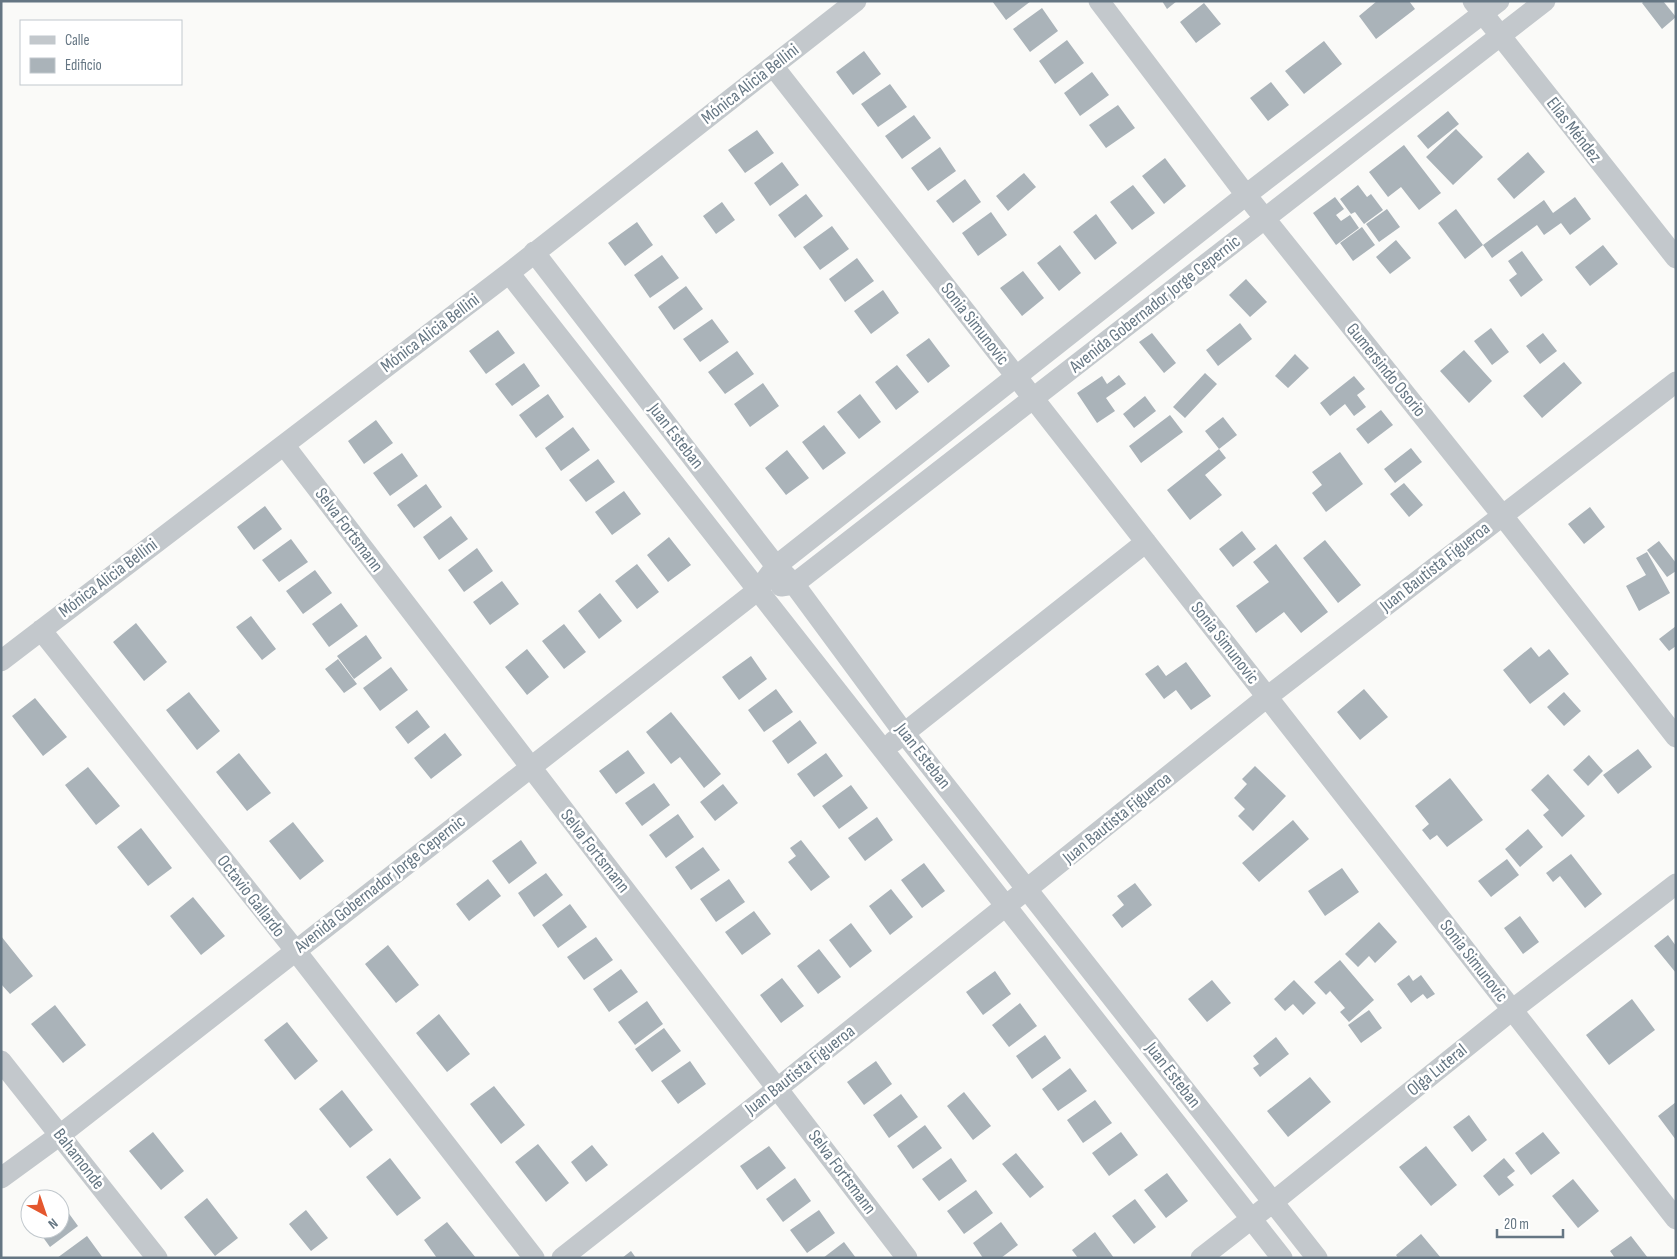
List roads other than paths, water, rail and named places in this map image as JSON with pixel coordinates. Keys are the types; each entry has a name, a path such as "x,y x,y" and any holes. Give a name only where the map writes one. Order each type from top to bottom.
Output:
{"street":[{"name":"Mónica Alicia Bellini","path":"1,661 509,273 856,1"},
{"name":"Gumersindo Osorio","path":"1099,1 1246,195 1502,515 1676,737"},
{"name":"Avenida Gobernador Jorge Cepernic","path":"758,590 794,584 1545,1"},
{"name":"Avenida Gobernador Jorge Cepernic","path":"1,1178 758,590 776,566 1485,5"},
{"name":"Elías Méndez","path":"1485,5 1500,36 1676,258"},
{"name":"Sonia Simunovic","path":"774,66 1676,1219"},
{"name":"Juan Esteban","path":"534,252 776,566 794,584 904,733 1317,1258"},
{"name":"Juan Esteban","path":"509,273 1282,1258"},
{"name":"Juan Bautista Figueroa","path":"562,1258 1267,697 1676,382"},
{"name":"Selva Fortsmann","path":"284,444 778,1088 906,1258"},
{"path":"883,749 1146,542"},
{"name":"Octavio Gallardo","path":"41,630 295,950 534,1258"},
{"name":"Olga Luteral","path":"1201,1258 1512,1010 1676,884"},
{"name":"Bahamonde","path":"1,1061 157,1258"}]}
